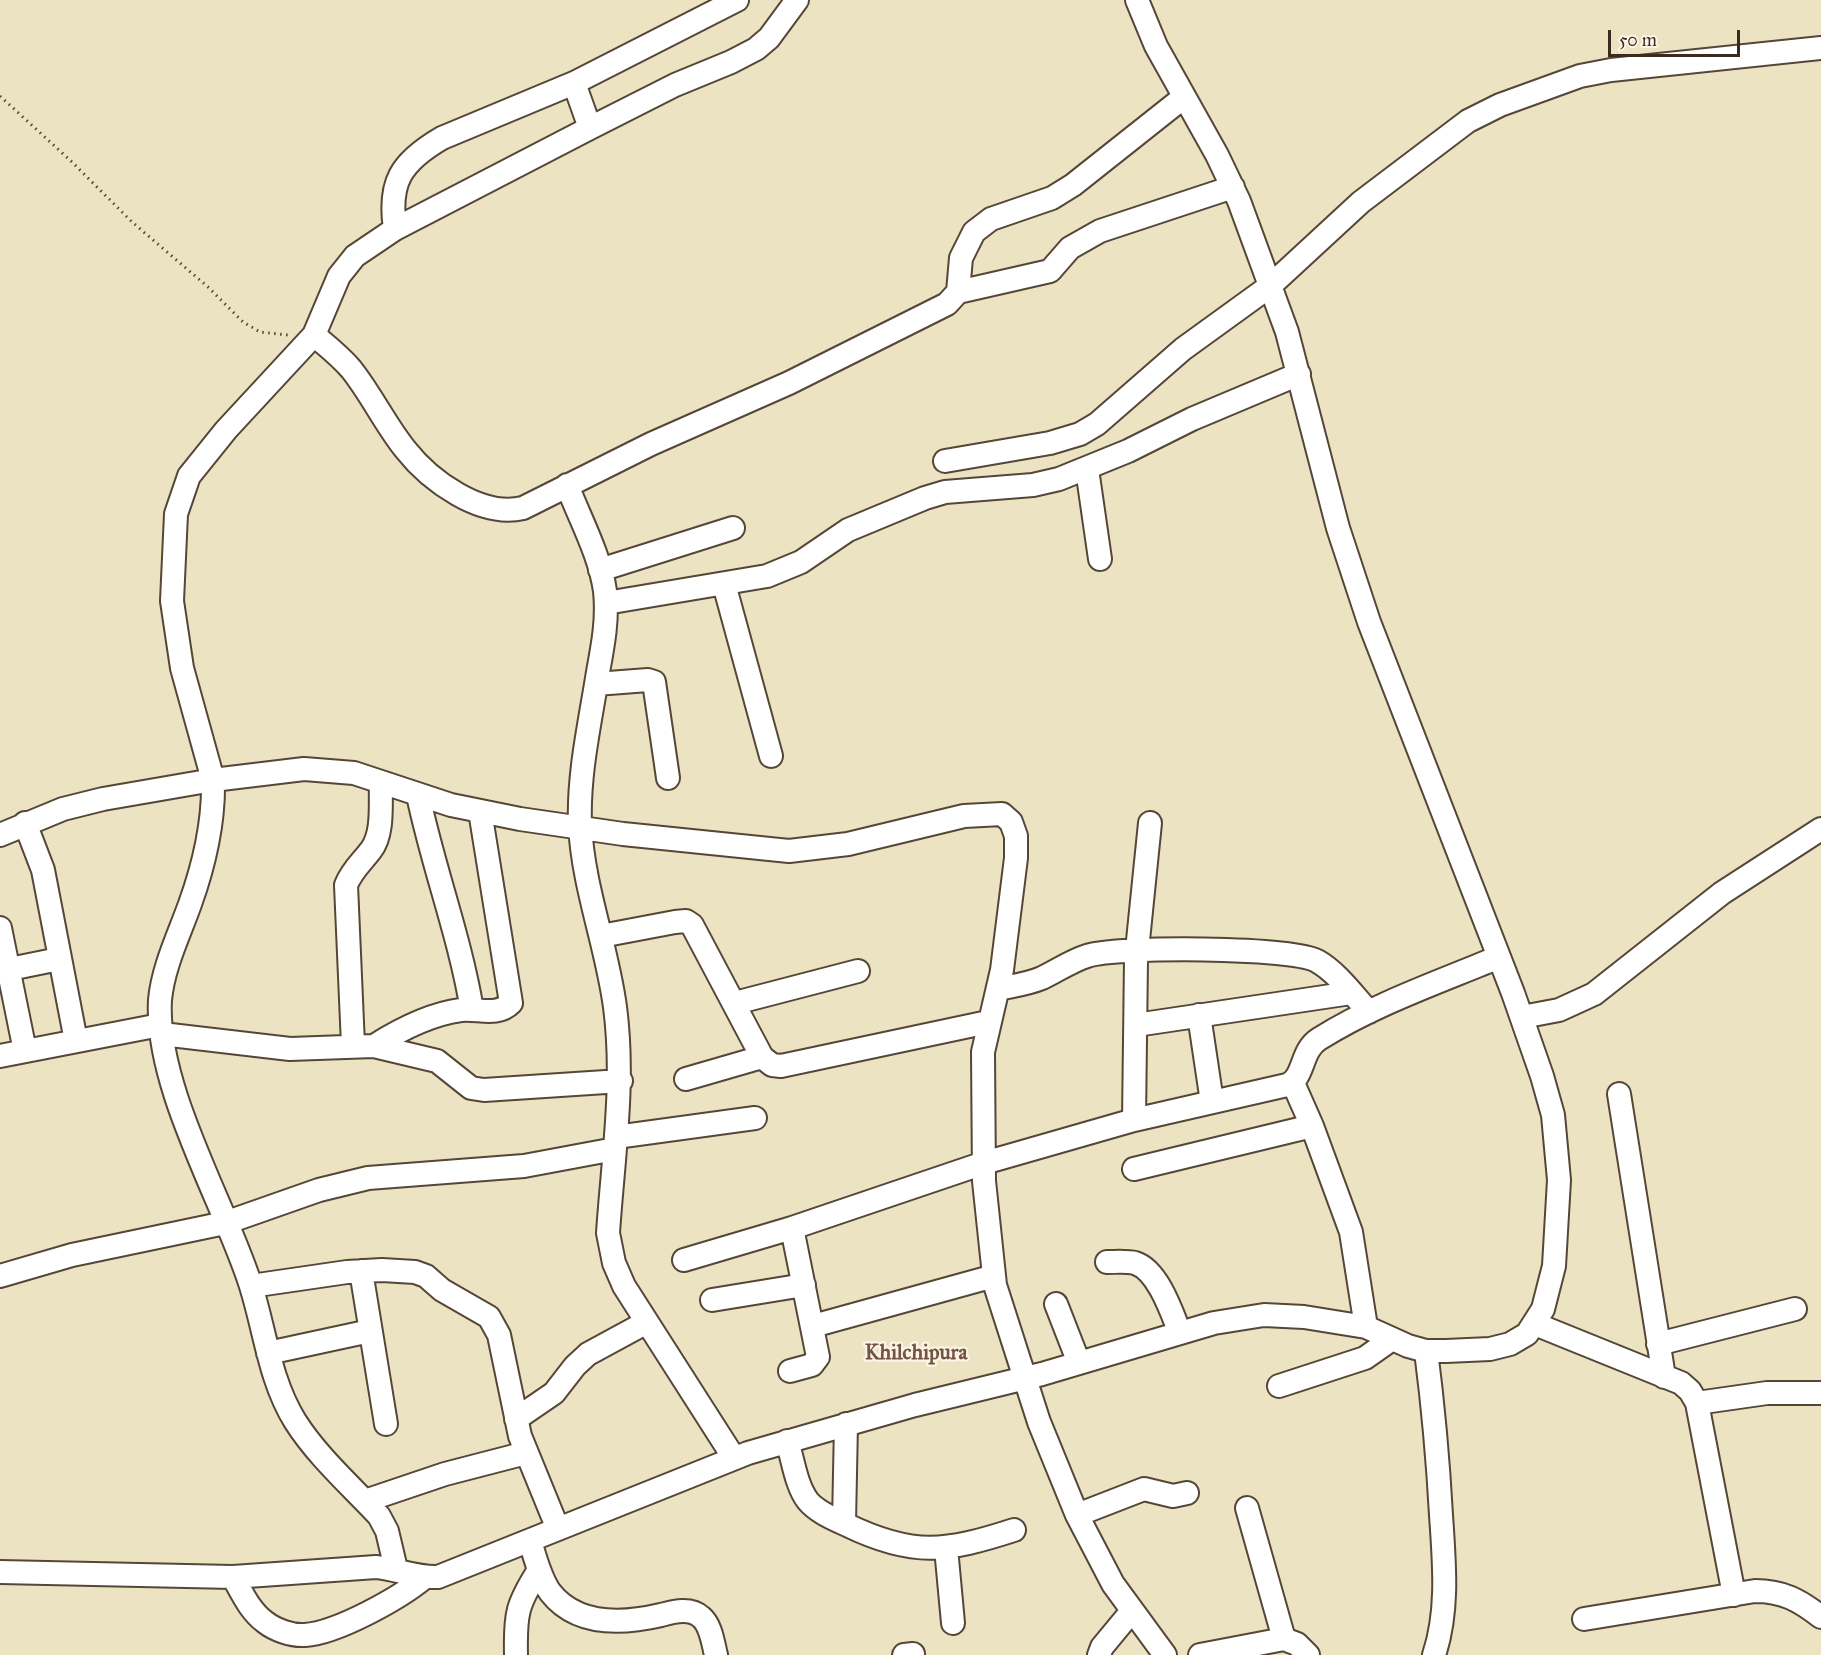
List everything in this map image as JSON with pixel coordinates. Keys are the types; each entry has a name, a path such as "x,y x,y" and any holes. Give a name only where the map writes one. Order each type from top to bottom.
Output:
{"street":[{"path":"395,229 393,192 399,176 422,150 442,138 574,83 737,0"},
{"path":"0,1572 233,1577 357,1568 396,1569 425,1577 438,1577 734,1458 846,1424 1024,1379 1214,1323 1264,1315 1304,1317 1366,1327 1426,1351 1490,1349 1510,1344 1527,1334 1535,1324 1548,1297 1558,1224 1558,1149 1553,1115 1522,1017 1369,622 1338,528 1287,332 1270,286 1233,187 1156,46 1137,0"},
{"path":"396,1569 387,1531 379,1516 306,1438 281,1394 251,1286 180,1105 168,1068 161,1030 160,997 168,962 205,853 212,816 213,780 182,668 175,632 172,580 176,514 189,476 226,430 299,354 314,335 339,276 355,256 395,229 590,128 675,85 756,49 769,38 787,4"},
{"path":"945,461 1050,443 1080,434 1097,424 1184,349 1270,286 1361,202 1468,121 1500,105 1580,76 1611,70 1821,48"},
{"path":"574,83 590,128"},
{"path":"958,292 961,258 974,232 991,219 1052,198 1072,185 1184,97"},
{"path":"314,335 352,371 406,451 424,468 463,496 487,507 510,511 540,501 567,485 651,444 789,383 947,304 958,292 1050,271 1070,248 1100,231 1233,187"},
{"path":"606,603 767,576 789,568 848,530 925,498 963,489 1033,485 1087,469 1192,419 1299,374"},
{"path":"1087,469 1100,559"},
{"path":"567,485 600,570 606,603 605,633 581,773 580,828 615,1007 621,1081 608,1233 610,1249 624,1286 734,1458"},
{"path":"600,570 733,528"},
{"path":"724,584 771,756"},
{"path":"596,684 648,680 654,682 668,778"},
{"path":"0,835 63,808 103,799 213,780 304,769 354,773 418,795 480,811 580,828 789,851 848,844 964,816 1002,814 1011,822 1016,836 1016,858 998,989 988,1022 983,1052 984,1163 994,1276 1007,1328 1058,1474 1113,1584 1131,1612 1165,1655"},
{"path":"364,1046 346,918 346,885 351,873 372,849 378,837 381,783"},
{"path":"418,795 430,849 464,965 472,1010"},
{"path":"364,1046 442,1013 472,1010 483,1012 506,1008 511,1003 480,811"},
{"path":"25,823 43,870 76,1041"},
{"path":"1134,1120 1137,950 1150,823"},
{"path":"1522,1017 1559,1010 1594,994 1722,893 1821,830"},
{"path":"601,936 686,921 693,925 762,1057 772,1065 781,1066 988,1022"},
{"path":"0,928 5,970 25,1051"},
{"path":"998,989 1041,978 1086,956 1137,950 1257,952 1304,957 1329,970 1369,1012"},
{"path":"1366,1327 1351,1232 1312,1126 1293,1083 1310,1045 1369,1012 1499,957"},
{"path":"5,970 59,959"},
{"path":"735,1003 858,971"},
{"path":"1136,1025 1351,993"},
{"path":"1199,1015 1212,1102"},
{"path":"0,1056 76,1041 161,1030 290,1049 364,1046 437,1060 471,1088 484,1090 621,1081"},
{"path":"686,1079 762,1057"},
{"path":"684,1260 792,1228 984,1163 1134,1120 1293,1083"},
{"path":"1619,1094 1664,1377"},
{"path":"0,1276 72,1255 225,1223 319,1190 368,1178 524,1166 615,1143 755,1118"},
{"path":"1134,1169 1312,1126"},
{"path":"790,1371 816,1363 818,1357 792,1228"},
{"path":"1107,1262 1137,1264 1145,1269 1162,1291 1180,1333"},
{"path":"251,1286 288,1278 361,1271 415,1272 426,1276 442,1290 489,1317 499,1335 516,1419 526,1453 558,1529"},
{"path":"361,1271 386,1424"},
{"path":"813,1326 994,1276"},
{"path":"712,1299 804,1286"},
{"path":"1056,1304 1079,1363"},
{"path":"1659,1344 1795,1309"},
{"path":"516,1419 554,1393 575,1366 588,1354 647,1322"},
{"path":"1535,1324 1681,1383 1690,1391 1697,1403 1734,1594"},
{"path":"268,1353 370,1331"},
{"path":"1279,1386 1359,1360 1374,1353 1392,1339"},
{"path":"1426,1351 1437,1442 1443,1555 1442,1618 1434,1655"},
{"path":"1697,1403 1767,1393 1821,1393"},
{"path":"844,1523 846,1424"},
{"path":"787,1441 802,1488 810,1503 844,1523 896,1545 946,1548 1014,1530"},
{"path":"364,1501 445,1474 526,1453"},
{"path":"1077,1515 1144,1489 1173,1496 1187,1493"},
{"path":"1247,1508 1284,1639"},
{"path":"530,1541 539,1570 549,1591 563,1606 583,1616 623,1623 688,1611 701,1617 708,1627 716,1655"},
{"path":"946,1548 953,1623"},
{"path":"516,1655 515,1624 519,1603 539,1570"},
{"path":"233,1577 250,1606 266,1623 309,1645 323,1631 406,1593 425,1577"},
{"path":"1584,1619 1734,1594 1773,1591 1790,1595 1821,1617"},
{"path":"1099,1655 1102,1647 1131,1612"},
{"path":"1200,1655 1284,1639 1297,1644 1308,1655"}],"path":[{"path":"0,96 72,162 132,222 208,287 243,322 260,332 278,335 314,335"}],"district":[{"name":"Khilchipura","path":"916,1354"}]}
